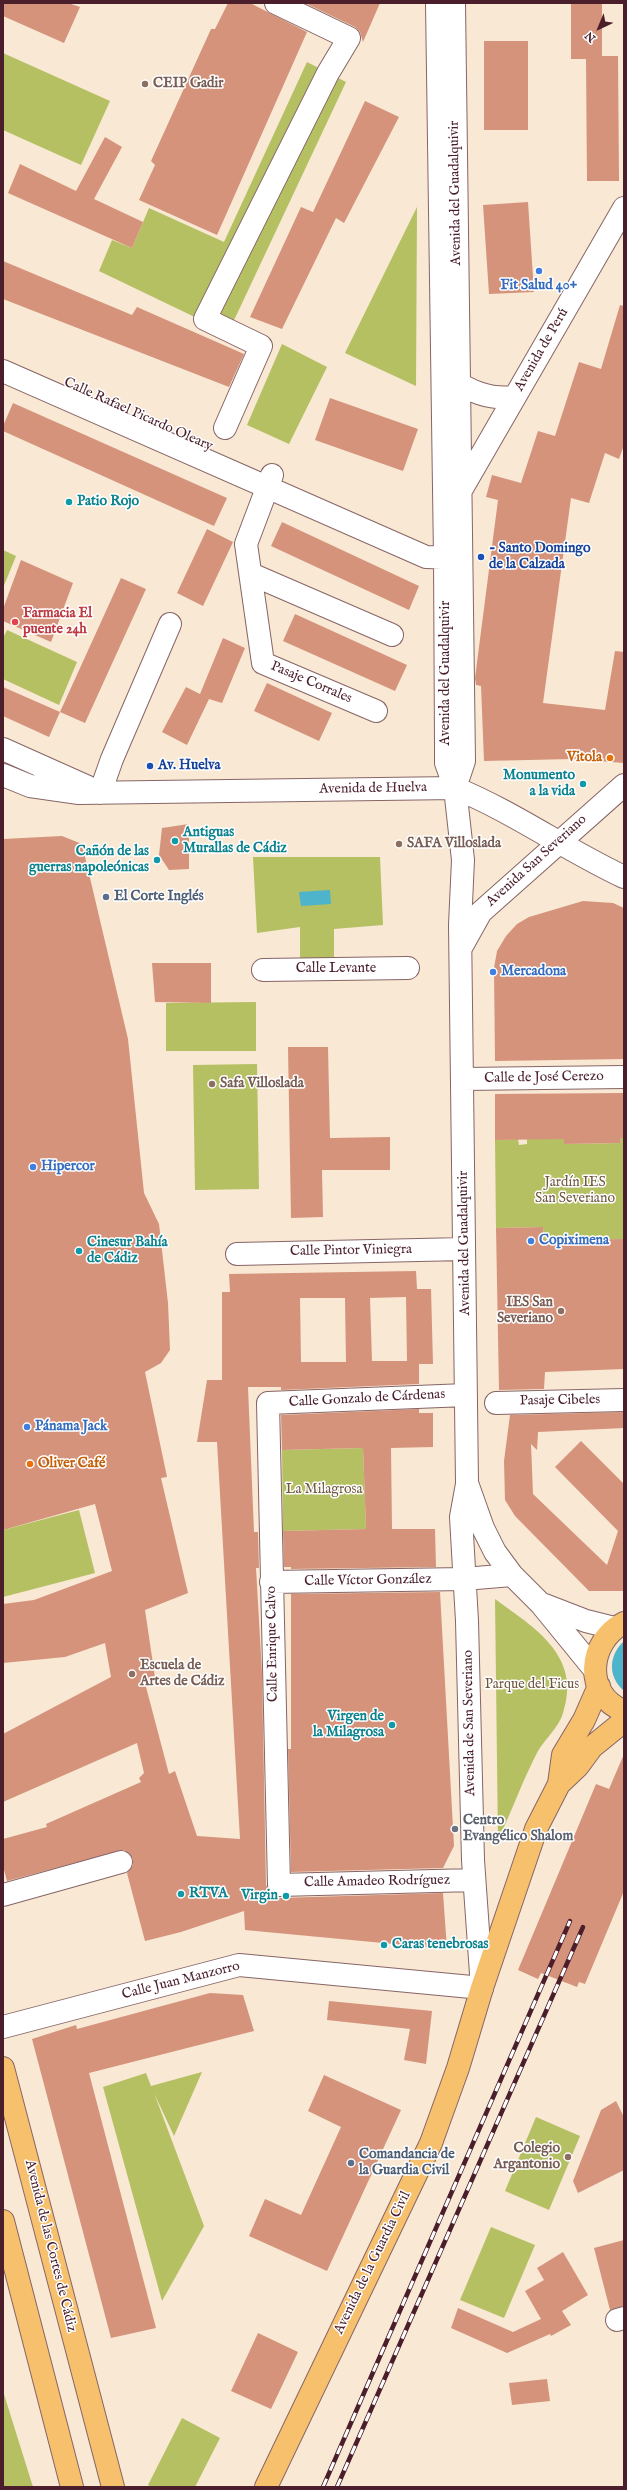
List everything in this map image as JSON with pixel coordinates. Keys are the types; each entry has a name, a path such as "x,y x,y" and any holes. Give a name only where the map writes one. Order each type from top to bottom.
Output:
{"main road":[{"path":"559,1784 563,1755 584,1720 597,1677 596,1655 602,1640 619,1625"},
{"path":"597,1677 608,1700 624,1710"},
{"path":"559,1784 578,1766 592,1747 624,1721"},
{"name":"Avenida de la Guardia Civil","path":"266,2487 431,2142 458,2068 482,1988 536,1829 559,1784"},
{"name":"Avenida de las Cortes de Cádiz","path":"3,2068 113,2487"},
{"path":"3,2221 72,2487"}],"street":[{"path":"225,428 261,346 206,319 328,73 349,38 276,3"},
{"name":"Avenida del Guadalquivir","path":"437,3 450,379 453,558 446,762 454,788 463,860 460,925 462,947 467,1483 483,1528 495,1552 512,1575 541,1604 597,1677"},
{"name":"Avenida del Guadalquivir","path":"453,558 460,493 450,379 454,3"},
{"name":"Avenida de Perú","path":"460,493 624,208"},
{"name":"Calle Rafael Picardo Oleary","path":"3,355 426,556 453,558"},
{"name":"Calle Rafael Picardo Oleary","path":"3,371 270,481"},
{"path":"450,379 480,396 502,399 515,397"},
{"name":"Pasaje Corrales","path":"270,481 246,544 263,663 376,711"},
{"path":"251,574 392,635"},
{"path":"100,793 112,759 170,624"},
{"name":"Avenida de Huelva","path":"3,749 100,793"},
{"name":"Avenida de Huelva","path":"3,775 30,786 79,793 454,788 484,800 532,825 558,842 624,877"},
{"name":"Avenida San Severiano","path":"462,947 481,912 558,842 624,785"},
{"name":"Calle Levante","path":"264,970 408,968"},
{"name":"Calle de José Cerezo","path":"463,1079 624,1077"},
{"name":"Calle Pintor Viniegra","path":"237,1254 464,1249"},
{"name":"Calle Gonzalo de Cárdenas","path":"268,1403 466,1395"},
{"name":"Pasaje Cibeles","path":"496,1403 624,1400"},
{"name":"Calle Enrique Calvo","path":"268,1403 279,1885"},
{"name":"Avenida de San Severiano","path":"467,1483 461,1517 474,1880 482,1988"},
{"name":"Calle Víctor González","path":"272,1582 464,1579 512,1575"},
{"name":"Avenida del Guadalquivir","path":"541,1604 586,1621 619,1625"},
{"path":"3,1895 121,1862"},
{"name":"Calle Amadeo Rodríguez","path":"279,1885 474,1880"},
{"name":"Calle Juan Manzorro","path":"3,2027 239,1965 482,1988"}],"green space":[{"path":"3,53 110,101 81,165 3,130"},
{"path":"307,62 346,82 228,333 99,271 112,240 132,248 149,208 224,242"},
{"path":"417,207 416,386 345,353"},
{"path":"282,344 327,367 289,444 247,425"},
{"path":"3,550 16,556 3,588"},
{"path":"7,630 77,662 59,705 3,679 3,638"},
{"path":"253,857 380,857 383,925 334,929 334,962 300,962 300,927 257,933"},
{"path":"256,1002 256,1051 166,1051 166,1003"},
{"path":"257,1064 259,1189 195,1190 193,1065"},
{"name":"Jardín IES San Severiano","path":"620,1138 624,1138 624,1239 544,1240 543,1227 496,1228 495,1140 518,1139 519,1145 527,1144 527,1139 564,1139 564,1144 621,1143"},
{"name":"La Milagrosa","path":"363,1448 366,1529 283,1531 282,1450"},
{"path":"79,1510 95,1573 3,1597 3,1530"},
{"name":"Parque del Ficus","path":"495,1599 525,1621 551,1646 560,1660 566,1675 567,1693 561,1718 538,1751 498,1840"},
{"path":"202,2072 174,2136 154,2093 204,2226 162,2301 103,2087 146,2073 151,2086"},
{"path":"536,2117 580,2136 549,2210 505,2191"},
{"path":"491,2227 535,2245 504,2318 460,2300"},
{"path":"3,2391 33,2487 3,2487"},
{"path":"182,2418 220,2438 195,2487 152,2487 148,2485"}],"water":[{"path":"330,890 331,904 301,906 299,892"},
{"path":"624,1641 624,1691 615,1679 612,1666 615,1653"}],"building":[{"path":"3,3 68,3 80,7 64,43 3,16"},
{"path":"228,3 250,3 307,32 217,235 139,200 155,165 151,161 211,29 215,29"},
{"path":"305,3 380,3 363,42 360,32 355,27"},
{"path":"571,3 602,3 602,56 618,56 619,181 587,181 586,59 571,59"},
{"path":"484,41 528,41 528,130 484,130"},
{"path":"365,101 399,117 344,223 336,218 282,329 250,317 301,207 313,212"},
{"path":"105,137 122,147 94,199 143,222 132,248 8,193 20,164 76,191"},
{"path":"528,202 534,292 489,294 483,205"},
{"path":"3,261 132,315 137,307 244,354 229,387 3,299"},
{"path":"620,305 624,306 624,445 619,459 605,453 589,503 571,498 543,703 605,710 615,651 624,652 624,763 572,759 484,761 481,686 476,685 475,678 498,500 486,497 492,475 521,483 538,431 555,436 579,362 601,369"},
{"path":"330,398 418,429 403,471 315,440"},
{"path":"13,403 227,498 214,526 3,431 3,426"},
{"path":"282,522 419,586 409,610 271,546"},
{"path":"207,529 233,542 203,606 177,593"},
{"path":"21,560 73,583 51,642 3,621 3,609"},
{"path":"121,578 146,589 85,723 60,712"},
{"path":"295,614 407,665 395,691 283,641"},
{"path":"223,638 245,648 222,703 209,699 187,745 162,732 186,687 200,694"},
{"path":"267,683 332,713 319,741 254,711"},
{"path":"3,687 60,712 49,737 3,716"},
{"name":"Antiguas Murallas de Cádiz","path":"189,824 189,869 169,870 159,855 162,828"},
{"path":"62,836 82,844 128,1039 144,1193 159,1224 168,1303 170,1350 161,1363 145,1372 167,1477 161,1478 188,1593 145,1610 156,1684 146,1687 169,1774 175,1771 197,1836 240,1839 217,1442 197,1442 207,1380 222,1380 222,1292 230,1292 229,1274 416,1271 417,1289 431,1289 433,1364 419,1364 419,1384 281,1390 281,1387 248,1387 254,1532 258,1532 259,1568 256,1568 262,1673 266,1885 273,1896 279,1898 443,1893 447,1949 245,1930 244,1911 181,1932 145,1941 127,1873 133,1865 133,1859 129,1853 124,1850 7,1881 3,1866 3,1839 47,1827 46,1824 141,1782 139,1778 144,1773 137,1743 3,1802 3,1734 111,1677 105,1643 65,1657 3,1663 3,1604 34,1600 112,1571 95,1504 3,1530 3,839","holes":["406,1297 407,1361 372,1361 370,1298","300,1298 345,1298 346,1362 301,1362"]},
{"path":"583,901 613,903 624,908 624,1059 495,1061 494,968 497,951 506,936 517,924 529,917"},
{"path":"152,963 211,963 211,1003 155,1002"},
{"path":"288,1047 328,1047 330,1138 390,1137 390,1170 322,1170 323,1217 291,1218"},
{"path":"624,1093 624,1138 620,1138 621,1143 564,1144 564,1139 495,1140 495,1094"},
{"path":"543,1227 544,1240 624,1239 624,1369 545,1372 544,1389 499,1390 496,1228"},
{"path":"419,1409 419,1413 433,1413 433,1447 391,1448 392,1529 435,1529 436,1567 291,1569 291,1567 284,1567 283,1531 366,1529 363,1448 282,1450 281,1415"},
{"path":"624,1412 624,1428 538,1432 537,1450 531,1444 533,1494 607,1565 618,1531 555,1467 581,1441 624,1484 624,1591 589,1591 515,1516 505,1500 504,1461 510,1415"},
{"path":"440,1592 454,1846 443,1868 291,1872 288,1749 291,1749 291,1594"},
{"path":"624,1754 624,1891 585,1984 579,1982 577,1987 541,1973 538,1979 518,1970 596,1784 609,1789"},
{"path":"210,1993 243,1995 254,2031 89,2073 156,2328 111,2338 32,2039 76,2025 77,2029"},
{"path":"329,2001 432,2011 426,2064 404,2060 410,2029 327,2020"},
{"name":"Comandancia de la Guardia Civil","path":"324,2075 401,2110 327,2271 249,2236 265,2199 301,2215 341,2127 308,2111"},
{"path":"616,2101 624,2117 624,2170 578,2193 573,2181 601,2110"},
{"path":"624,2240 624,2306 610,2310 594,2248"},
{"path":"563,2252 588,2295 562,2311 571,2325 551,2336 550,2334 507,2353 451,2328 458,2308 513,2332 541,2319 525,2291 544,2280 537,2268"},
{"path":"258,2333 298,2352 271,2409 231,2391"},
{"path":"547,2379 550,2401 512,2405 509,2383"}],"railway":[{"path":"323,2487 570,1921"},
{"path":"337,2487 583,1927"}],"place":[{"name":"CEIP Gadir","path":"145,84"},
{"name":"Fit Salud 40+","path":"539,271"},
{"name":"Patio Rojo","path":"69,502"},
{"name":"- Santo Domingo de la Calzada","path":"481,557"},
{"name":"Farmacia El puente 24h","path":"15,622"},
{"name":"Vitola","path":"610,758"},
{"name":"Av. Huelva","path":"150,766"},
{"name":"Monumento a la vida","path":"583,784"},
{"name":"Antiguas Murallas de Cádiz","path":"175,841"},
{"name":"SAFA Villoslada","path":"399,844"},
{"name":"Cañón de las guerras napoleónicas","path":"157,860"},
{"name":"El Corte Inglés","path":"106,897"},
{"name":"Mercadona","path":"493,972"},
{"name":"Safa Villoslada","path":"212,1084"},
{"name":"Hipercor","path":"33,1167"},
{"name":"Copiximena","path":"531,1241"},
{"name":"Cinesur Bahía de Cádiz","path":"79,1251"},
{"name":"IES San Severiano","path":"561,1311"},
{"name":"Pánama Jack","path":"27,1427"},
{"name":"Oliver Café","path":"30,1464"},
{"name":"Escuela de Artes de Cádiz","path":"132,1674"},
{"name":"Virgen de la Milagrosa","path":"392,1725"},
{"name":"Centro Evangélico Shalom","path":"455,1829"},
{"name":"RTVA","path":"181,1894"},
{"name":"Virgin","path":"286,1896"},
{"name":"Caras tenebrosas","path":"384,1945"},
{"name":"Colegio Argantonio","path":"568,2157"},
{"name":"Comandancia de la Guardia Civil","path":"351,2163"}]}
